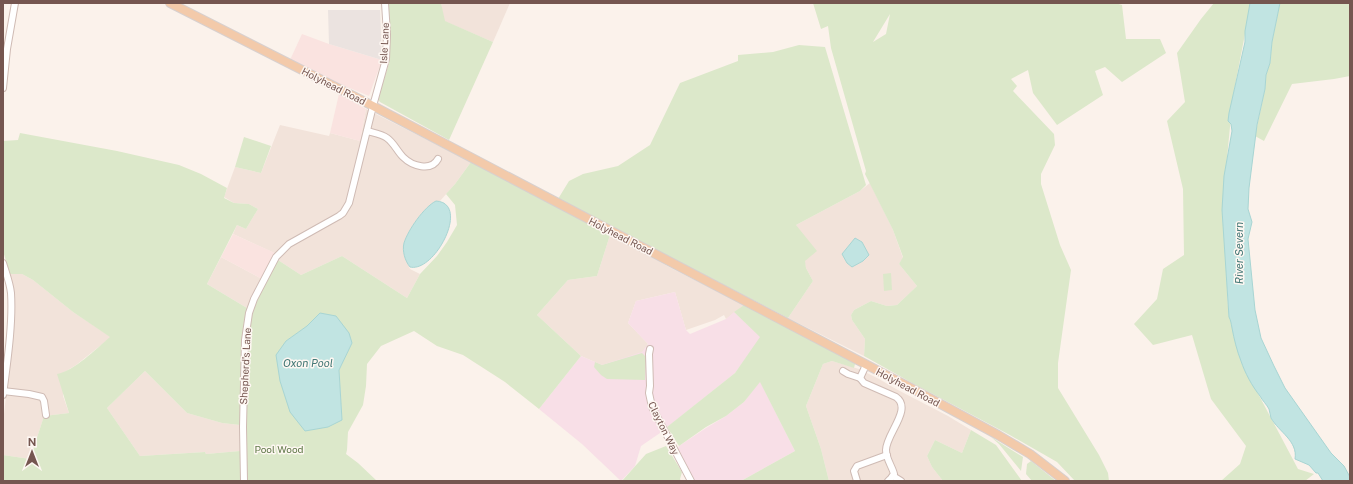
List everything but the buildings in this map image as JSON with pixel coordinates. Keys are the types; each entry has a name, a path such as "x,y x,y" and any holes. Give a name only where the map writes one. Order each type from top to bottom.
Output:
{"main road":[{"name":"Holyhead Road","path":"170,3 373,106 714,284 998,435 1030,454 1065,481"}],"street":[{"path":"3,88 7,49 15,3"},
{"name":"Isle Lane","path":"373,106 386,59 387,34 384,3"},
{"name":"Shepherd's Lane","path":"244,481 243,427 245,340 249,313 254,299 276,257 289,244 339,216 347,208 351,199 373,106"},
{"path":"367,131 387,138 404,158 419,166 430,166 438,163"},
{"path":"3,264 11,293 10,334 3,395"},
{"name":"Clayton Way","path":"650,349 649,398 652,407 691,481"},
{"path":"860,378 866,365"},
{"path":"843,371 860,378 864,382 900,400 902,405 901,412 888,442 887,448 887,455 893,476"},
{"path":"3,391 42,397 46,415"},
{"path":"857,481 854,471 857,466 887,455"},
{"path":"888,481 893,476"},
{"path":"893,476 901,481"}],"shaded area":[{"path":"441,3 510,3 493,42 444,21"},
{"path":"328,10 380,10 382,60 329,44"},
{"path":"302,34 382,60 369,96 333,81 290,60"},
{"path":"339,94 366,109 360,141 330,133"},
{"path":"366,109 471,162 440,201 436,201 421,215 409,233 404,244 404,252 410,269 420,274 407,298 342,256 301,275 278,260 281,256 233,234 237,225 246,229 258,209 249,204 234,203 224,197 235,167 261,173 280,125 329,136 330,133 360,141"},
{"path":"870,183 893,230 903,258 899,264 917,286 897,305 887,306 871,301 854,310 851,315 852,320 865,339 864,356 788,318 813,281 806,268 796,225 860,191"},
{"path":"233,234 275,253 262,279 221,257"},
{"path":"610,235 744,305 726,319 724,315 715,320 686,330 675,292 636,301 628,323 648,344 642,353 602,365 581,356 537,315 568,280 597,276"},
{"path":"221,257 262,279 247,308 207,284"},
{"path":"10,274 22,274 33,280 73,312 111,337 76,365 63,373 63,396 69,413 44,416 30,459 3,455 3,423 10,361 14,303"},
{"path":"675,292 686,330 690,334 726,319 734,312 761,337 735,373 660,433 641,446 635,466 621,481 582,444 539,409 581,356 602,365 642,352 648,344 628,323 636,301"},
{"path":"832,361 859,369 948,416 971,430 962,453 935,440 927,456 932,467 943,481 829,481 821,449 806,406 823,364"},
{"path":"145,371 187,413 222,423 240,425 240,451 206,454 205,452 140,456 107,408"},
{"path":"760,381 795,451 741,481 693,481 677,450 679,446 726,416 744,402"}],"green space":[{"path":"388,3 441,3 445,21 493,42 449,140 380,102 378,99 389,63 390,44"},
{"path":"813,3 1115,3 1122,5 1126,39 1160,39 1166,53 1122,82 1105,67 1095,71 1103,95 1057,125 1033,93 1028,70 1011,79 1017,86 1013,91 1054,134 1055,145 1041,174 1041,184 1060,245 1071,270 1058,363 1058,388 1099,455 1108,473 1109,481 1075,481 1057,462 864,356 865,339 852,320 851,315 854,310 871,301 887,306 897,305 917,286 899,264 903,257 893,230 865,174 866,171 831,48 828,26 821,29","holes":["890,14 886,34 873,42"]},
{"path":"1214,3 1251,3 1233,96 1223,199 1228,307 1253,384 1298,469 1314,474 1305,481 1221,481 1240,464 1246,446 1211,399 1192,335 1153,345 1134,324 1157,299 1163,269 1184,255 1183,189 1167,121 1185,102 1177,53"},
{"path":"1280,3 1350,3 1350,76 1292,84 1264,141 1255,136 1265,89 1266,75 1270,63 1272,42"},
{"path":"799,45 825,47 866,185 860,191 796,225 817,251 805,261 806,268 813,281 788,318 558,199 569,181 583,174 618,166 650,145 680,83 738,61 738,55 773,52"},
{"path":"20,133 117,151 179,165 201,174 227,188 224,198 234,203 249,204 258,209 246,229 237,225 207,284 247,308 242,340 240,425 222,423 187,413 145,371 107,408 140,456 205,452 206,454 240,451 240,481 3,481 3,455 30,459 44,416 69,413 57,374 64,372 78,364 110,337 73,312 33,280 22,274 10,274 3,251 3,141 18,140"},
{"path":"244,137 271,146 261,173 235,167"},
{"name":"Pool Wood","path":"471,162 610,235 597,276 568,280 537,315 581,356 539,409 505,382 463,355 437,346 414,331 381,346 367,364 363,405 348,432 346,454 377,481 247,481 249,323 259,294 266,279 278,260 301,275 342,256 407,298 420,274 437,256 457,225 455,205 446,194","holes":["320,313 352,343 339,370 342,420 286,341 307,326"]},
{"path":"891,273 892,290 884,291 883,274"},
{"path":"744,305 855,364 854,368 832,361 823,364 806,406 821,449 829,481 741,481 795,451 760,382 744,402 726,416 706,427 679,446 667,427 735,373 760,337 734,312"},
{"path":"642,353 646,357 645,380 607,379 594,367 595,362 602,365"},
{"path":"971,430 996,445 1022,481 943,481 932,467 927,456 935,440 962,453"},
{"path":"991,437 1023,457 1021,471 999,444"},
{"path":"666,446 682,472 680,479 681,481 622,481 646,454"},
{"path":"1031,461 1056,481 1032,481 1026,474 1027,464"}],"water":[{"name":"River Severn","path":"1250,3 1280,3 1272,42 1270,63 1266,75 1265,89 1257,125 1249,188 1248,209 1252,222 1248,239 1255,310 1261,338 1285,388 1331,453 1344,466 1350,477 1350,481 1323,481 1318,473 1316,473 1309,465 1295,459 1294,447 1274,423 1269,409 1247,375 1237,349 1229,317 1222,210 1224,176 1232,131 1231,124 1228,121 1229,113 1245,42 1245,31"},
{"path":"436,201 446,205 450,213 450,224 446,237 430,260 420,266 410,267 405,259 404,243 422,213"},
{"path":"855,238 862,242 869,255 863,261 852,267 847,263 842,254"},
{"name":"Oxon Pool","path":"320,313 336,316 349,333 352,343 339,370 342,420 328,427 305,431 290,412 280,381 276,355 286,341 307,326"}]}
